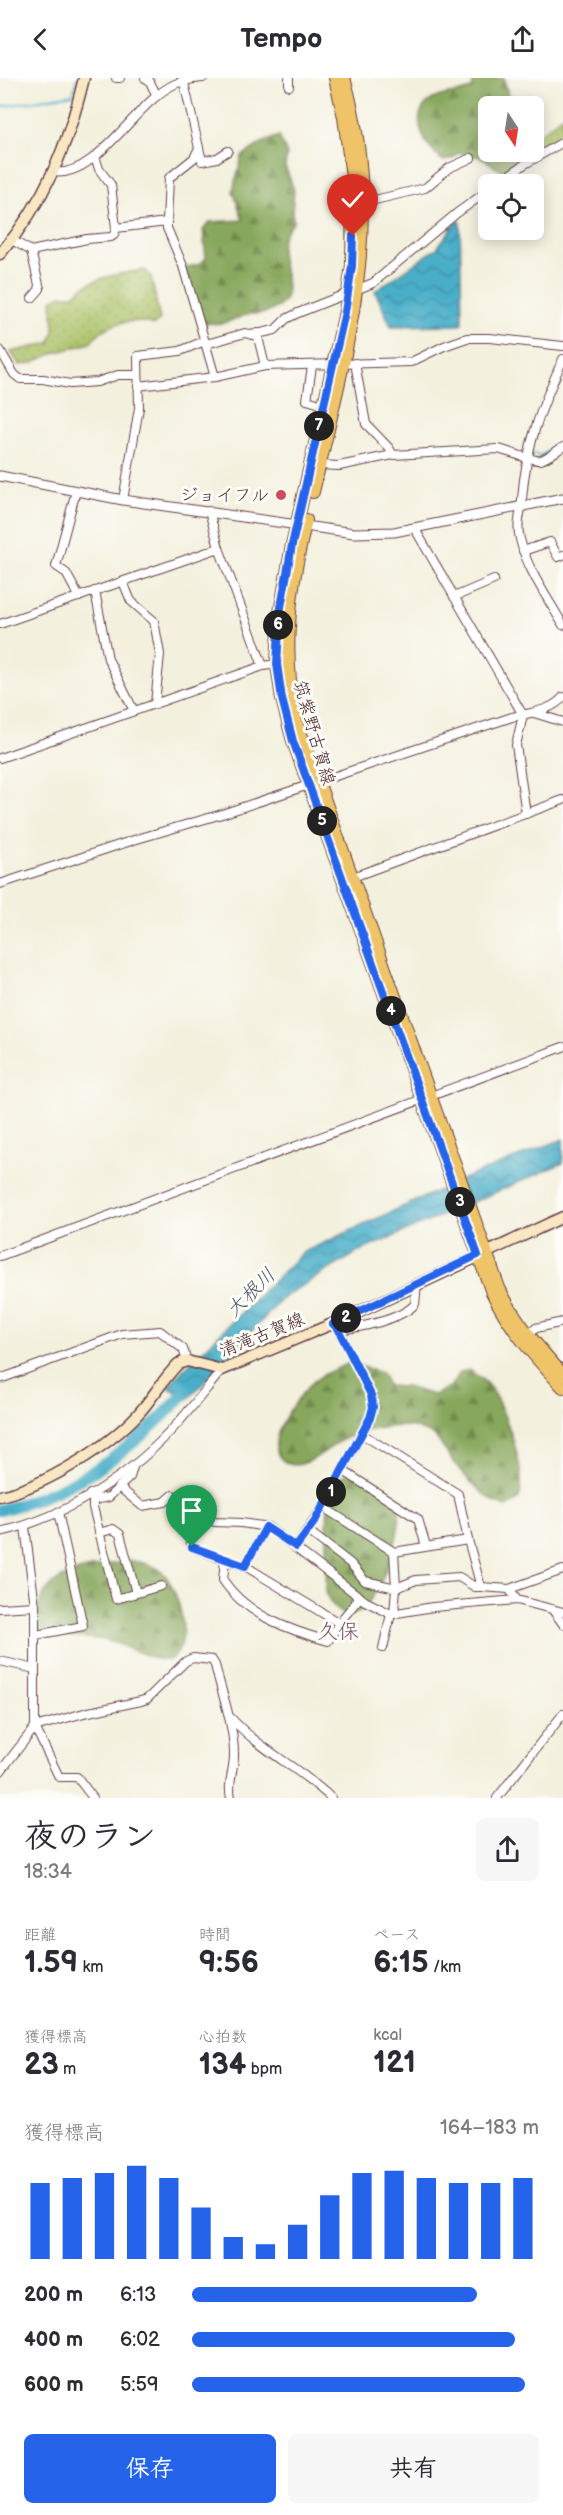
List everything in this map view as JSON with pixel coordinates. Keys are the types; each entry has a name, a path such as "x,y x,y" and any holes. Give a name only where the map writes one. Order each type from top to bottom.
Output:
{"main road":[{"path":"0,254 34,211 53,172 69,131 84,78"},
{"name":"筑紫野古賀線","path":"335,78 358,204"},
{"name":"筑紫野古賀線","path":"344,78 359,152 358,204 352,266 353,291 344,364 320,465 301,525 280,613 277,664 287,720 313,783 456,1179 482,1253 491,1290 510,1325 563,1387"},
{"name":"筑紫野古賀線","path":"313,783 296,720 287,658 288,613 301,525 324,405 344,364"},
{"name":"清滝古賀線","path":"190,1362 219,1370 335,1326 417,1283 563,1217"},
{"name":"筑紫野古賀線","path":"482,1253 508,1306 528,1335 563,1375"},
{"path":"0,1496 41,1482 79,1460 117,1433 152,1398 178,1364 190,1362"}],"street":[{"path":"145,78 149,80 157,96"},
{"path":"53,172 64,174 76,169 95,156 157,96 182,80 203,78"},
{"path":"182,80 202,161 217,158 228,151"},
{"path":"510,174 563,142"},
{"path":"199,148 194,158 169,178 167,228 183,266 215,377"},
{"path":"12,240 30,251 114,235 116,228 111,185 99,169 95,156"},
{"path":"358,204 425,188 449,168 471,158"},
{"path":"123,500 139,408 138,356 180,351 245,333 274,330 298,313 373,283 478,198"},
{"path":"116,228 167,222"},
{"path":"30,251 40,289 32,298"},
{"path":"257,333 265,366"},
{"path":"138,386 215,377 265,366 411,362 467,338 490,338 563,346"},
{"path":"0,350 14,374 20,379 70,384 97,381 118,375 138,375"},
{"path":"562,623 524,551 517,528 527,457 541,408 563,359"},
{"path":"344,364 366,424 393,455"},
{"path":"312,366 308,400 324,405"},
{"path":"320,465 339,466 393,455 498,449 536,460 563,447"},
{"path":"0,476 123,500 354,533 378,534 415,529 563,498"},
{"path":"76,491 56,566 66,573 79,597"},
{"path":"209,511 219,548 262,666"},
{"path":"415,529 523,715 516,745 526,814"},
{"path":"524,551 550,542 558,557 563,555"},
{"path":"0,624 219,548"},
{"path":"454,597 494,580"},
{"path":"123,582 131,601 154,621 160,654 155,704"},
{"path":"95,591 108,659 134,711"},
{"path":"0,758 262,666 277,664"},
{"path":"0,884 534,713 559,702 563,697"},
{"path":"534,713 563,722"},
{"path":"348,879 563,800"},
{"path":"0,1256 563,1047"},
{"path":"296,1547 323,1507 362,1434 373,1407 371,1395 335,1326 366,1325 404,1313 415,1304 417,1283"},
{"path":"528,1335 536,1328 563,1322"},
{"path":"0,1379 122,1334 160,1331 183,1349 190,1362"},
{"path":"0,1532 25,1527 92,1497 133,1467 177,1424 219,1370"},
{"path":"362,1434 458,1494 468,1540 482,1587"},
{"path":"92,1497 110,1497 130,1477 133,1467"},
{"path":"342,1470 418,1519 426,1546"},
{"path":"119,1487 142,1506 165,1502 173,1495 215,1522 242,1522 266,1527 296,1547 360,1597 393,1614 433,1607 517,1600 563,1612"},
{"path":"92,1497 116,1599 161,1586"},
{"path":"323,1507 394,1552 468,1540"},
{"path":"194,1508 186,1525 192,1547 245,1566 339,1623"},
{"path":"36,1635 83,1626 58,1512"},
{"path":"25,1527 35,1606 35,1727 59,1776 77,1777 93,1798"},
{"path":"245,1566 266,1527"},
{"path":"99,1533 113,1529 120,1534 136,1593"},
{"path":"307,1530 351,1564 365,1581 396,1588 416,1580 459,1577 475,1587 510,1589 563,1570"},
{"path":"383,1648 393,1614 396,1588 394,1552"},
{"path":"225,1560 223,1580 231,1592 252,1610 289,1628 328,1641 360,1597"},
{"path":"510,1589 517,1600"},
{"path":"0,1608 35,1606"},
{"path":"552,1609 563,1624"},
{"path":"0,1772 35,1727 147,1699 186,1661 193,1658 212,1660 230,1717 234,1751 228,1789 231,1798"},
{"path":"0,1661 36,1669"},
{"path":"497,1798 563,1714"},
{"path":"230,1717 245,1734 291,1766 330,1798"}],"green space":[{"path":"472,78 504,78 508,96 478,96 478,157 458,153 453,158 444,161 430,148 421,132 421,114 425,106 433,99 473,88"},
{"path":"563,115 563,138 544,150 544,131"},
{"path":"279,136 287,154 285,166 294,190 292,213 294,222 284,234 281,247 287,286 286,297 279,306 264,313 250,314 223,323 204,323 184,268 200,264 206,258 203,230 210,222 243,220 233,191 242,156 262,143"},
{"path":"488,162 516,162 505,171"},
{"path":"516,162 524,162 508,172 505,171"},
{"path":"145,270 151,276 160,320 154,325 137,321 119,324 102,331 90,343 54,353 32,363 19,365 11,352 50,343 54,331 52,300 61,295 74,295 97,280"},
{"path":"350,1363 382,1373 388,1386 406,1387 434,1395 450,1387 461,1372 470,1370 482,1379 497,1399 509,1427 521,1476 518,1500 507,1507 492,1500 466,1477 433,1435 409,1426 380,1428 360,1433 338,1442 309,1461 294,1465 287,1463 279,1456 276,1446 277,1435 289,1412 314,1381"},
{"path":"359,1474 379,1484 396,1500 399,1524 396,1541 384,1576 376,1591 360,1611 349,1615 335,1607 326,1592 328,1489 334,1478"},
{"path":"131,1561 157,1568 170,1582 175,1592 183,1630 178,1652 171,1659 152,1657 105,1640 56,1635 38,1630 37,1611 42,1596 52,1585 65,1576 80,1571"}],"water":[{"path":"460,221 462,323 391,326 375,291 437,248 456,222"},
{"path":"563,1139 563,1163 360,1251 285,1296 188,1399 168,1387 302,1253 470,1176"}],"waterway":[{"path":"0,107 73,94 77,78"},
{"path":"532,454 540,456 563,442"},
{"name":"大根川","path":"0,1510 56,1491 107,1462 152,1426 194,1383"}],"place":[{"name":"ジョイフル","path":"281,495"}],"district":[{"name":"久保","path":"338,1631"}],"route":[{"path":"192,1547 245,1566 266,1527 296,1547 323,1507 370,1418 373,1407 371,1395 338,1329 333,1324 478,1255 293,741 282,699 277,664 280,613 292,545 345,312 352,266 353,236"}]}
